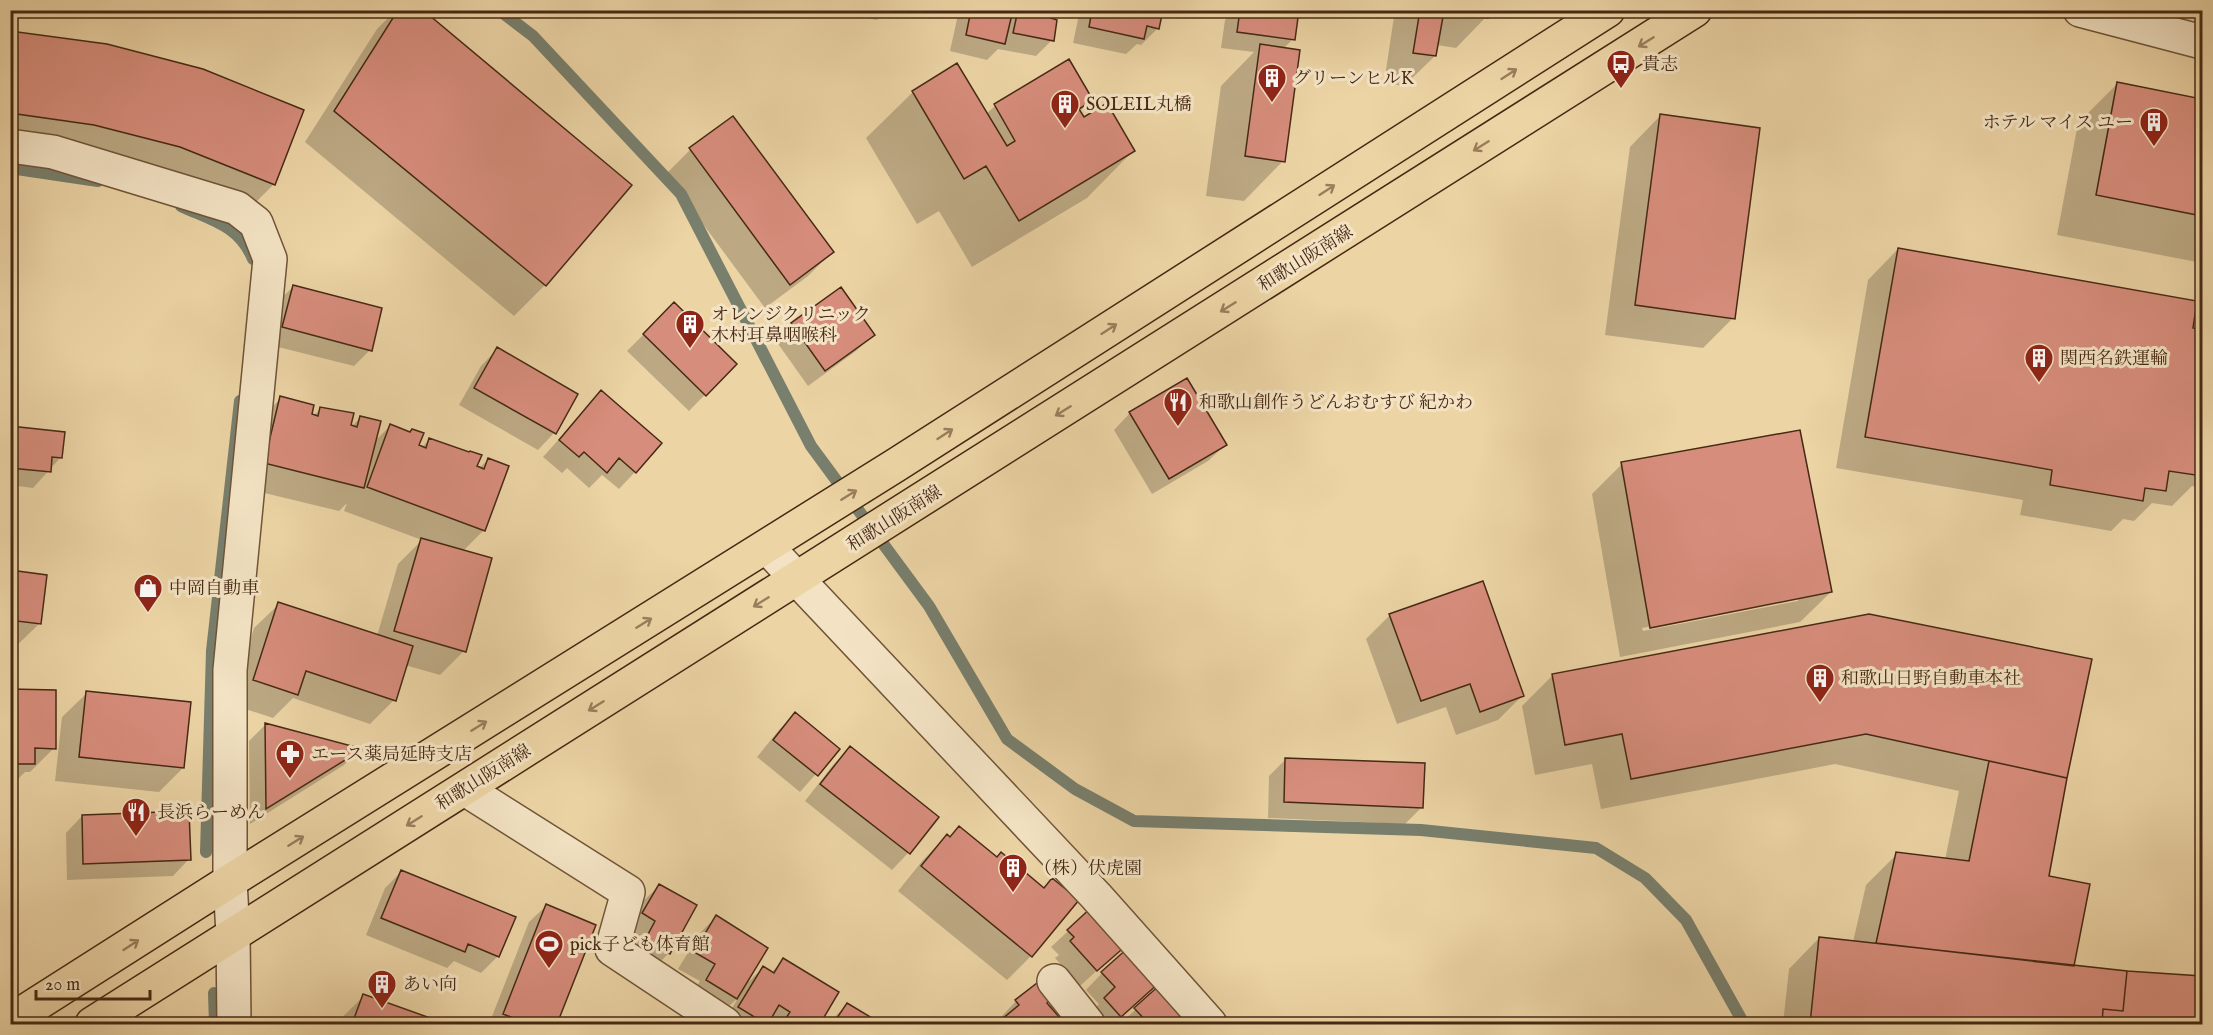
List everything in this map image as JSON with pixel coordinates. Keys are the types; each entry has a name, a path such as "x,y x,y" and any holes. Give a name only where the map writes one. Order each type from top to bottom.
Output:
{"main road":[{"path":"10,1021 896,465 1608,10"},
{"name":"和歌山阪南線","path":"92,1024 829,560 1695,10"},
{"path":"1292,212 1317,250"}],"street":[{"path":"2080,10 2202,42"},
{"path":"10,146 53,152 237,208 256,223 270,259 231,670 230,881 234,1024"},
{"path":"766,547 1096,896 1210,1024"},
{"path":"465,789 628,892 612,949 725,1024"},
{"path":"1054,981 1088,1024"}],"building":[{"path":"398,10 423,10 632,185 546,286 334,111"},
{"path":"971,10 1013,10 1005,44 966,35"},
{"path":"1018,10 1052,10 1051,18 1057,20 1054,41 1013,33"},
{"path":"1092,10 1163,10 1159,29 1147,26 1144,39 1089,27"},
{"path":"1240,10 1299,10 1295,40 1237,32"},
{"path":"1420,10 1489,10 1488,18 1444,11 1436,56 1413,53"},
{"path":"10,31 107,44 203,69 304,110 275,185 180,147 94,125 10,113"},
{"name":"グリーンヒルK","path":"1260,44 1300,50 1285,162 1245,156"},
{"name":"SOLEIL丸橋","path":"1069,59 1093,100 1079,109 1084,117 1107,103 1135,151 1019,221 986,166 964,179 912,91 957,63 1007,146 1015,141 994,104"},
{"name":"ホテル マイス ユー","path":"2117,82 2202,99 2202,216 2096,195"},
{"path":"1660,114 1760,128 1735,319 1635,305"},
{"path":"733,116 834,252 790,285 689,148"},
{"name":"関西名鉄運輸","path":"1898,248 2197,301 2193,328 2202,330 2202,476 2169,471 2166,491 2145,488 2143,501 2050,485 2052,470 1865,437"},
{"path":"293,285 382,308 372,351 282,327"},
{"path":"841,287 875,335 825,371 791,323"},
{"name":"オレンジクリニック 木村耳鼻咽喉科","path":"674,302 737,364 706,396 643,334"},
{"path":"497,347 578,394 556,434 474,388"},
{"name":"和歌山創作うどんおむすび 紀かわ","path":"1187,378 1227,445 1169,479 1129,412"},
{"path":"601,390 662,443 636,473 619,458 607,473 584,452 579,457 559,440"},
{"path":"280,396 314,405 312,414 318,416 320,407 354,413 351,425 357,427 360,416 381,421 364,488 264,463"},
{"path":"390,424 410,432 412,429 424,433 419,445 426,448 429,438 482,455 477,466 484,469 488,458 509,466 485,531 367,487"},
{"path":"10,426 65,432 62,458 52,457 51,472 10,468"},
{"path":"1800,430 1832,592 1650,628 1621,462"},
{"path":"421,538 492,558 466,652 394,631"},
{"path":"10,570 47,575 41,624 17,621 15,639 10,639"},
{"path":"1483,581 1524,696 1480,712 1470,684 1421,701 1389,614"},
{"path":"278,602 413,646 396,701 306,671 298,695 253,680"},
{"name":"和歌山日野自動車本社","path":"1869,614 2092,659 2067,778 1866,734 1631,779 1622,734 1565,745 1552,674"},
{"path":"10,689 56,690 56,749 35,748 35,764 10,764"},
{"path":"86,691 191,702 184,768 79,757"},
{"path":"795,712 840,749 818,776 773,740"},
{"name":"エース薬局延時支店","path":"265,723 363,749 266,809"},
{"path":"850,746 939,817 910,854 820,784"},
{"path":"1285,758 1425,763 1423,808 1284,802"},
{"path":"1989,761 2067,778 2049,876 2090,884 2074,966 1876,943 1896,852 1969,861"},
{"name":"長浜らーめん","path":"189,811 191,860 83,864 82,815"},
{"name":"（株）伏虎園","path":"959,826 997,857 1001,852 1044,888 1052,878 1079,900 1032,957 921,866 947,834 950,837"},
{"path":"401,870 516,917 499,957 468,944 465,952 381,918"},
{"path":"659,884 697,905 670,954 645,940 655,921 642,913"},
{"name":"pick子ども体育館","path":"546,904 596,925 557,1024 529,1024 503,1014"},
{"path":"1094,905 1128,944 1097,971 1070,941 1074,937 1067,930"},
{"path":"716,915 768,948 737,999 706,980 715,964 694,952"},
{"path":"1819,937 2127,971 2123,1011 2103,1009 2102,1024 1810,1024"},
{"path":"1129,947 1160,982 1121,1017 1104,998 1115,987 1101,972"},
{"path":"783,958 839,992 820,1024 782,1024 790,1012 779,1005 766,1024 738,1007 763,966 774,973"},
{"path":"2127,971 2202,976 2202,1024 2102,1024 2103,1009 2123,1011"},
{"path":"1037,983 1051,1000 1047,1003 1060,1018 1055,1024 996,1024 1019,1005 1015,1000"},
{"path":"1162,983 1193,1018 1186,1024 1146,1024 1148,1023 1134,1008"},
{"name":"あい向","path":"363,994 447,1024 352,1024"},
{"path":"847,1003 882,1024 833,1024"}],"waterway":[{"path":"499,10 533,36 681,194 811,446 929,606 1007,739 1075,789 1134,821 1421,830 1596,848 1645,878 1686,920 1744,1024"},
{"path":"10,168 98,181"},
{"path":"181,206 232,231 240,238 253,259"},
{"path":"206,852 212,651 240,401"},
{"path":"214,993 215,1024"}],"place":[{"name":"貴志","path":"1621,90"},
{"name":"グリーンヒルK","path":"1272,104"},
{"name":"SOLEIL丸橋","path":"1065,130"},
{"name":"ホテル マイス ユー","path":"2154,148"},
{"name":"オレンジクリニック 木村耳鼻咽喉科","path":"690,350"},
{"name":"関西名鉄運輸","path":"2039,384"},
{"name":"和歌山創作うどんおむすび 紀かわ","path":"1178,428"},
{"name":"中岡自動車","path":"148,614"},
{"name":"和歌山日野自動車本社","path":"1820,704"},
{"name":"エース薬局延時支店","path":"290,780"},
{"name":"長浜らーめん","path":"136,838"},
{"name":"（株）伏虎園","path":"1013,894"},
{"name":"pick子ども体育館","path":"549,970"},
{"name":"あい向","path":"382,1010"}]}
